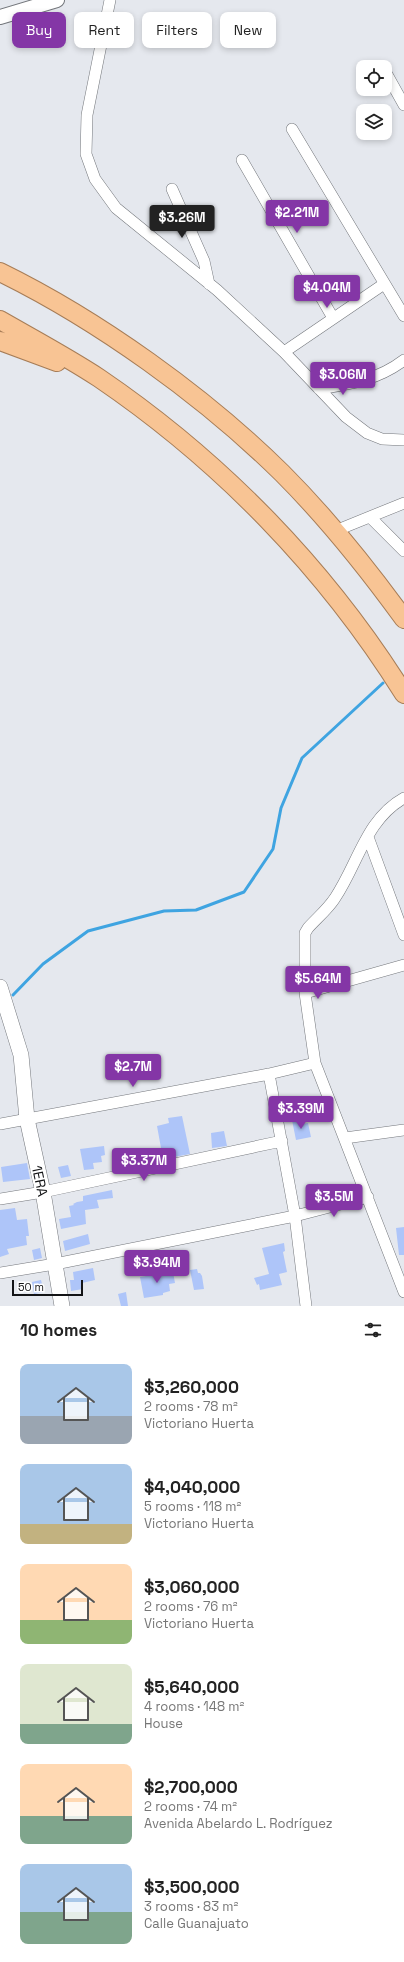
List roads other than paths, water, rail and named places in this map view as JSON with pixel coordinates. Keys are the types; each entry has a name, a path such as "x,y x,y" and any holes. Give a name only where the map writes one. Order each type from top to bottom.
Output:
{"highway":[{"path":"0,264 35,290"},
{"path":"0,272 35,290 110,335 187,391 282,473 336,531 404,619"},
{"path":"0,320 98,378 171,431 214,467 288,541 352,618 380,656 404,694"},
{"path":"0,341 98,378"}],"main road":[{"name":"1ERA","path":"0,987 21,1055 27,1119 43,1192 62,1306"}],"street":[{"path":"0,17 57,0"},
{"path":"110,0 87,114 86,154 95,179 116,208 209,284 284,352 346,416 367,433 382,438 404,440"},
{"path":"392,84 404,105"},
{"path":"292,129 404,316"},
{"path":"242,160 333,318"},
{"path":"172,188 204,261 209,284"},
{"path":"284,352 384,284"},
{"path":"319,389 358,382 374,377 404,360"},
{"path":"336,531 404,503"},
{"path":"370,516 404,551"},
{"path":"404,798 394,804 383,814 368,837 335,898 305,933 305,993 315,1063 404,1292"},
{"path":"368,837 404,935"},
{"path":"305,993 404,965"},
{"path":"0,1124 269,1074 315,1063"},
{"path":"269,1074 295,1216 306,1306"},
{"path":"345,1138 404,1130"},
{"path":"0,1199 43,1192 282,1141"},
{"path":"0,1273 55,1264 295,1216 368,1197"}],"waterway":[{"path":"13,995 43,964 88,931 164,911 196,910 244,892 273,849 281,808 302,758 383,683"}]}
